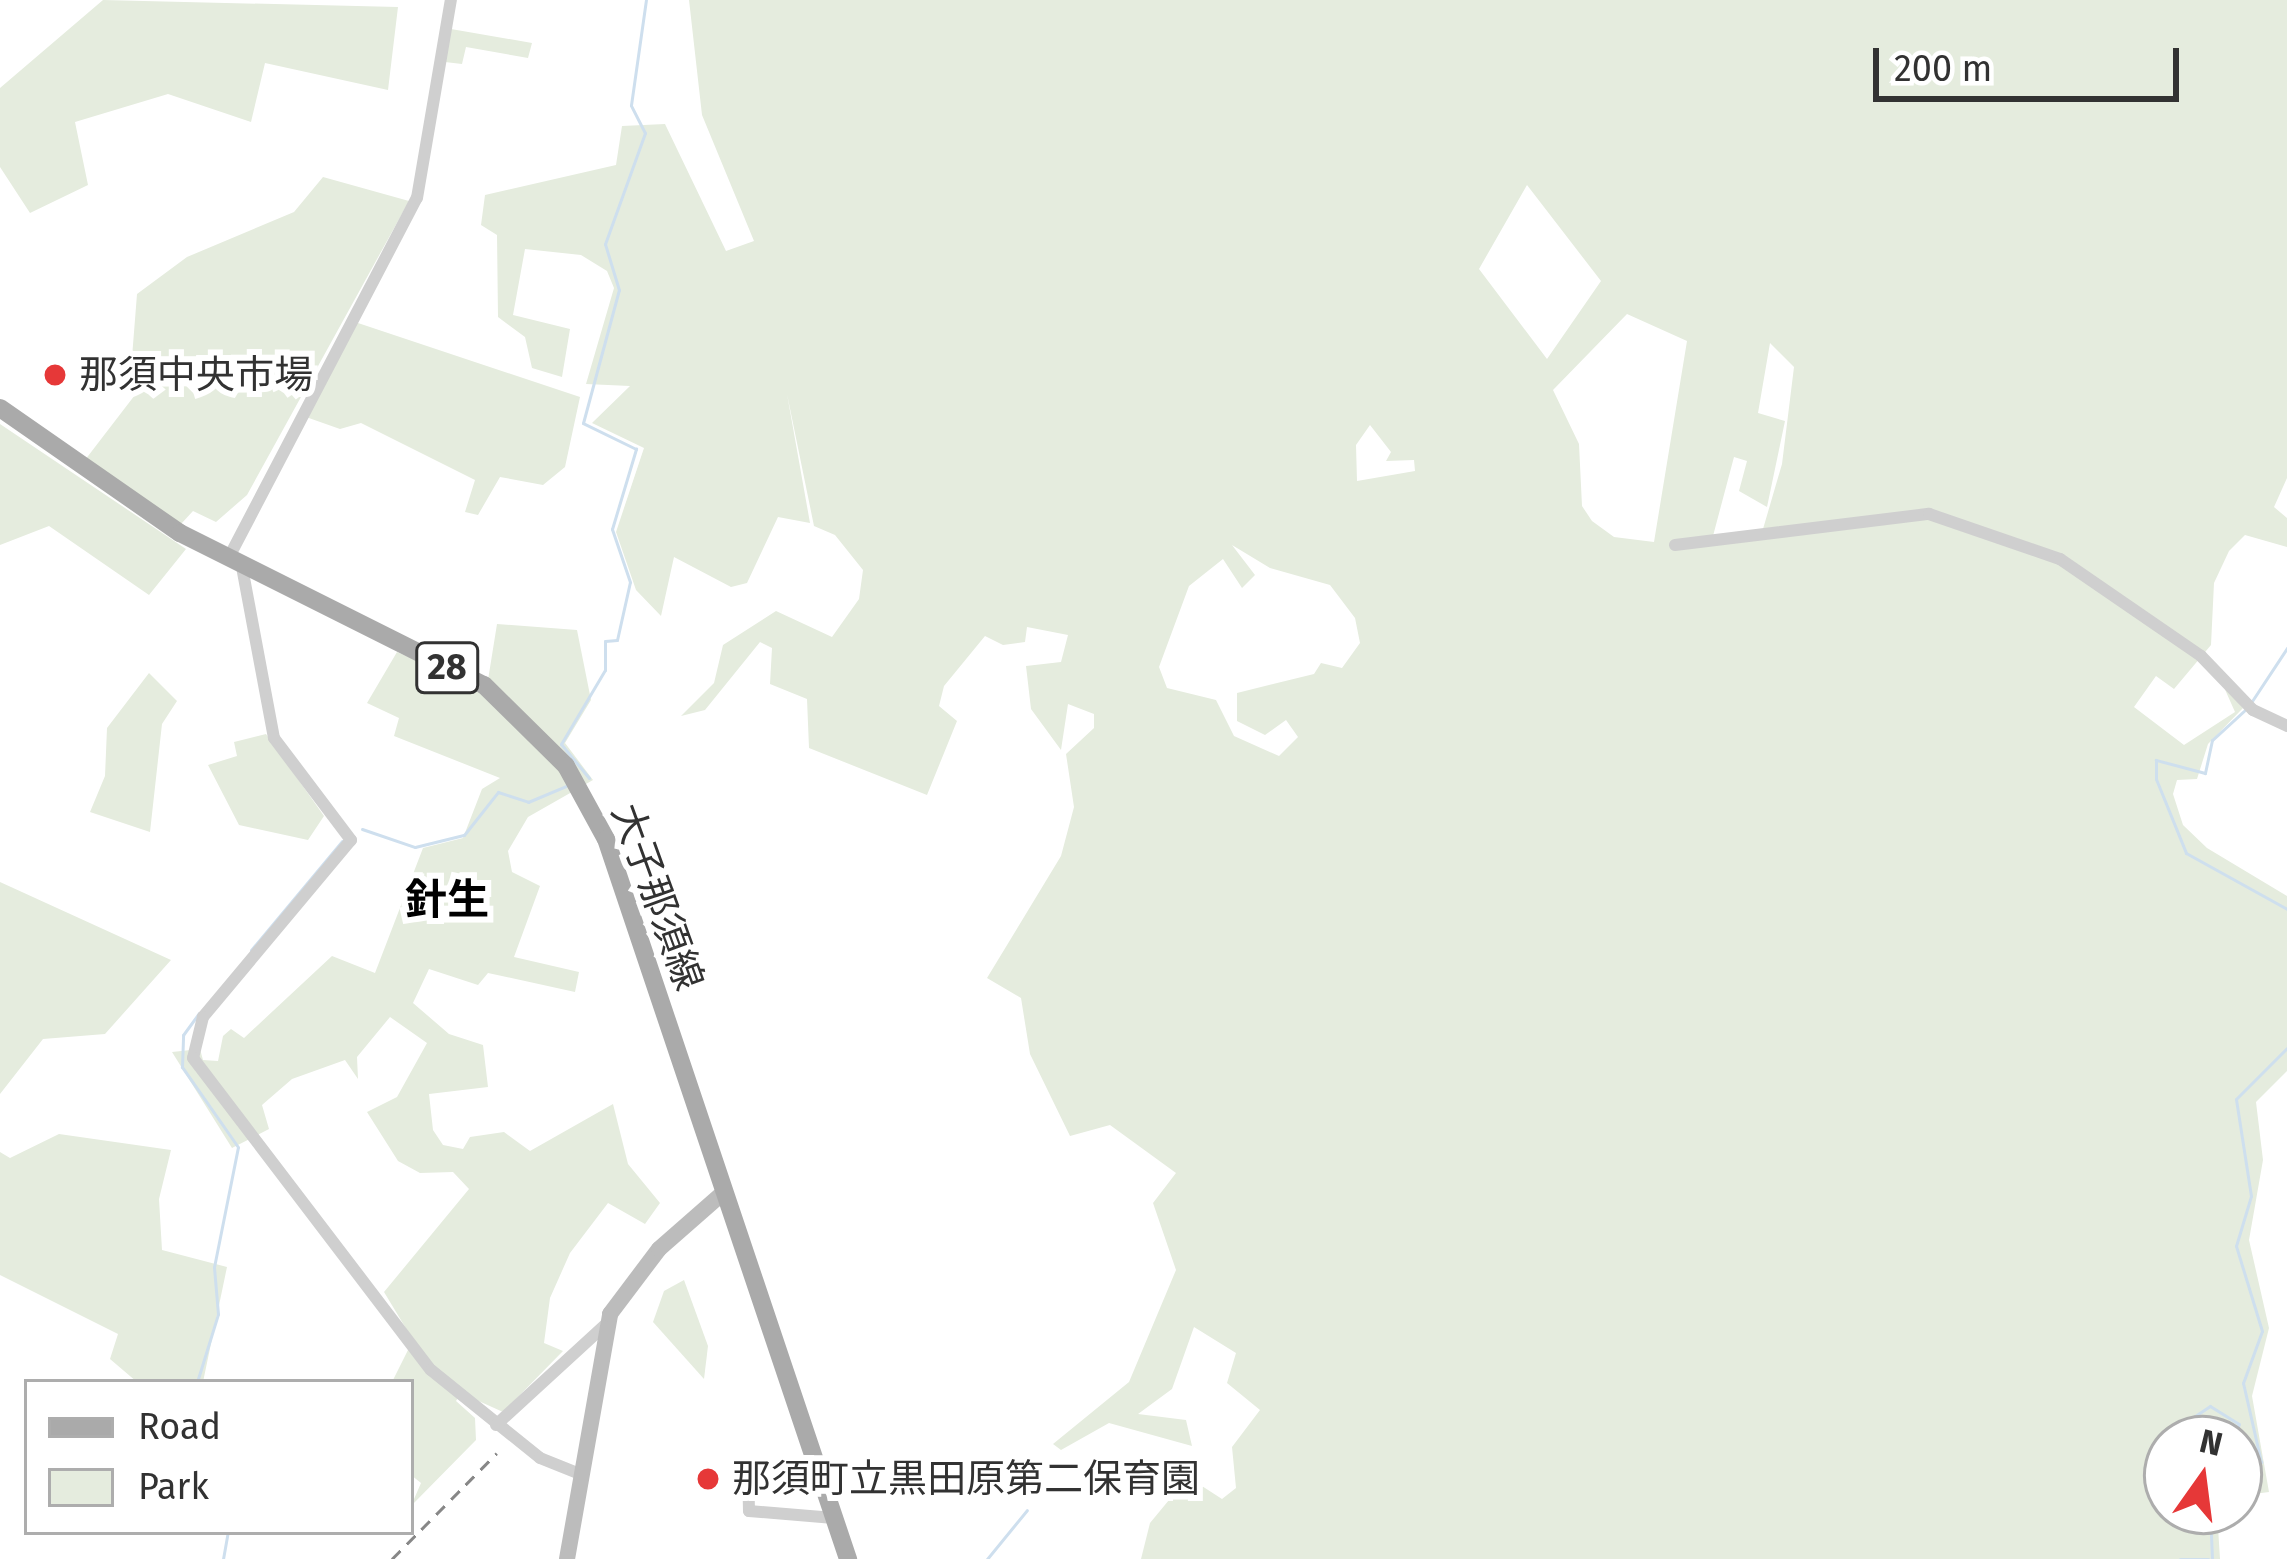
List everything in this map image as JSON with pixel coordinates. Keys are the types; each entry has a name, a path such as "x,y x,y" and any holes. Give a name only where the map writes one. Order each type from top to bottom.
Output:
{"main road":[{"name":"大子那須線","path":"0,408 74,467 235,563 484,685 566,766 606,839 848,1559"}],"street":[{"path":"452,0 417,198 235,563 274,738 351,840 203,1017 193,1058 431,1370 496,1425 580,1474"},
{"path":"1675,544 1897,512 1936,516 2060,559 2200,656 2253,710 2287,726"},
{"path":"496,1425 605,1325 627,1285 724,1192"},
{"path":"567,1559 605,1325"},
{"path":"748,1464 749,1511 834,1518"}],"green space":[{"path":"103,0 398,7 388,90 265,63 251,122 168,94 75,122 88,185 30,213 0,167 0,88"},
{"path":"689,0 2287,0 2287,478 2274,507 2287,518 2287,547 2245,535 2229,551 2214,583 2211,645 2174,689 2156,676 2134,707 2184,745 2235,712 2223,685 2243,708 2208,744 2197,779 2177,780 2173,794 2183,825 2207,848 2287,896 2287,1071 2256,1102 2263,1160 2249,1240 2269,1328 2252,1396 2255,1415 2143,1415 2143,1535 2218,1535 2220,1559 1141,1559 1150,1523 1188,1477 1222,1499 1236,1488 1232,1447 1260,1410 1227,1383 1236,1353 1194,1327 1172,1389 1138,1414 1186,1420 1192,1446 1109,1423 1061,1450 1053,1444 1129,1382 1176,1270 1153,1203 1176,1173 1110,1125 1070,1136 1030,1054 1021,998 987,978 1061,856 1074,807 1066,754 1094,728 1094,714 1068,704 1061,750 1031,709 1026,666 1061,662 1068,635 1027,627 1025,642 1003,645 985,636 944,686 939,706 957,721 927,795 809,748 807,699 770,684 772,648 760,642 705,710 681,716 714,683 723,645 776,611 832,637 859,599 863,570 835,535 814,526 787,394 810,523 778,517 747,583 731,587 674,557 661,616 636,590 616,532 644,448 592,423 630,386 586,384 614,288 607,271 581,255 525,249 513,315 570,329 562,377 532,368 525,337 498,317 497,235 481,225 485,195 616,165 622,126 665,124 726,251 754,241 702,115","holes":["1527,185 1601,281 1547,359 1479,269","1627,314 1687,341 1654,542 1614,537 1592,521 1582,506 1579,444 1553,390","1770,343 1794,367 1782,464 1763,529 1713,536 1734,457 1747,461 1739,491 1767,507 1785,421 1758,413","1370,425 1391,452 1386,461 1414,460 1415,471 1357,481 1356,445","1232,545 1270,568 1330,585 1355,618 1360,643 1342,668 1321,663 1314,674 1237,693 1237,721 1265,735 1286,720 1298,737 1279,756 1234,736 1216,700 1167,688 1159,667 1189,586 1223,559 1242,588 1255,575"]},
{"path":"451,29 532,43 528,58 466,47 462,64 445,62"},
{"path":"323,177 409,201 247,495 216,522 193,511 181,524 85,460 138,391 131,370 137,294 187,257 294,212"},
{"path":"355,322 580,397 565,467 543,485 500,477 478,515 465,512 475,480 361,423 340,429 306,417"},
{"path":"0,424 186,549 149,595 49,526 0,545"},
{"path":"497,624 577,630 591,700 565,743 593,780 528,817 508,851 512,872 540,886 514,957 579,972 575,992 488,973 478,985 429,969 413,1003 449,1034 483,1045 488,1087 429,1094 433,1130 443,1145 463,1149 470,1137 504,1132 530,1151 613,1104 628,1164 660,1203 645,1224 608,1203 570,1253 550,1298 544,1343 563,1351 503,1412 461,1393 456,1401 475,1418 476,1440 414,1503 421,1483 414,1477 414,1379 394,1379 413,1340 384,1292 469,1189 453,1172 420,1173 398,1161 367,1112 397,1097 427,1043 390,1017 357,1057 358,1079 345,1060 292,1079 262,1105 269,1129 232,1148 172,1052 200,1049 203,1060 218,1061 223,1036 231,1029 244,1038 332,956 375,973 423,848 463,838 482,789 500,778 394,736 399,718 367,703 397,652 469,683 488,680"},
{"path":"149,673 177,701 162,724 150,832 90,812 105,776 107,728"},
{"path":"266,734 324,816 308,840 239,825 208,765 237,756 234,742"},
{"path":"0,882 171,960 105,1034 43,1039 0,1094"},
{"path":"59,1134 171,1150 159,1199 162,1250 227,1267 204,1379 133,1379 110,1359 118,1334 0,1275 0,1152 10,1158"},
{"path":"684,1280 708,1346 704,1379 653,1322 664,1291"},
{"path":"2263,1458 2269,1492 2263,1493"}],"waterway":[{"path":"589,778 561,744 605,670 605,641 617,640 630,582 612,529 636,449 583,423 619,290 605,244 645,133 631,105 646,0"},
{"path":"2252,701 2287,648"},
{"path":"2246,709 2212,740 2205,773 2156,760 2156,779 2186,853 2287,909"},
{"path":"362,829 415,847 464,835 498,792 528,802 566,786"},
{"path":"251,950 342,841"},
{"path":"198,1379 218,1314 214,1267 238,1147 182,1067 183,1035 199,1013"},
{"path":"2250,1415 2243,1383 2262,1331 2236,1246 2251,1196 2236,1099 2287,1048"},
{"path":"2196,1415 2210,1406 2224,1415"},
{"path":"987,1559 1027,1510"},
{"path":"223,1559 227,1535"},
{"path":"2211,1535 2212,1559"},
{"path":"2180,1559 2208,1559"}],"railway":[{"path":"392,1559 497,1453"}],"place":[{"name":"那須中央市場","path":"55,375"},
{"name":"那須町立黒田原第二保育園","path":"708,1479"}],"district":[{"name":"針生","path":"447,900"}]}
